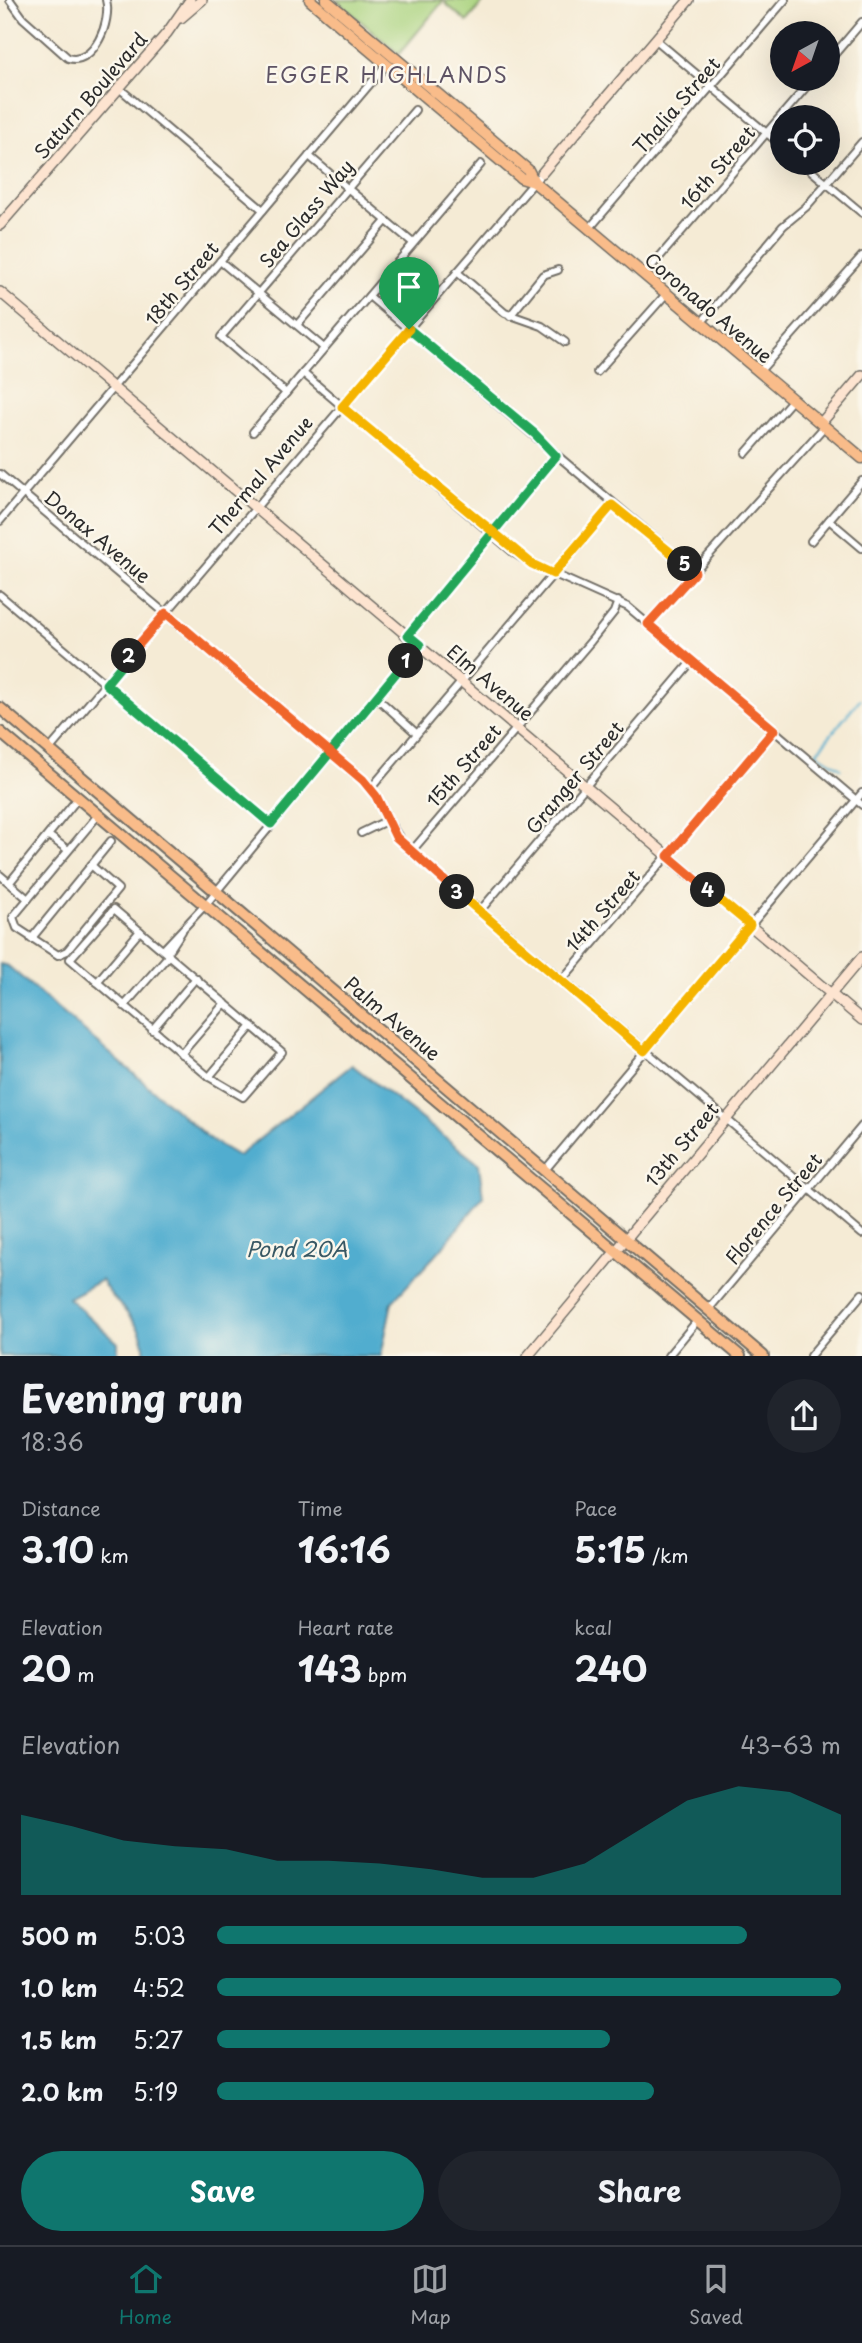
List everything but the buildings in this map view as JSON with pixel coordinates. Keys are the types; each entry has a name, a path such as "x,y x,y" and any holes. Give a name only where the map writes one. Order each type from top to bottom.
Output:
{"highway":[{"name":"Palm Avenue","path":"0,708 763,1356"},
{"name":"Palm Avenue","path":"0,732 740,1356"}],"main road":[{"name":"Coronado Avenue","path":"310,0 528,170 534,182 862,458"},
{"name":"Coronado Avenue","path":"326,0 389,61"}],"street":[{"path":"10,0 33,27 74,60 84,57 104,31 108,14 106,0"},
{"name":"Saturn Boulevard","path":"179,19 190,0"},
{"name":"Saturn Boulevard","path":"0,225 179,19 202,0"},
{"name":"Thermal Avenue","path":"49,750 689,0"},
{"name":"Thalia Street","path":"589,229 785,0"},
{"path":"840,48 862,22"},
{"path":"656,40 770,136"},
{"name":"18th Street","path":"0,521 389,61"},
{"path":"119,88 263,210"},
{"name":"16th Street","path":"645,275 803,91"},
{"name":"Sea Glass Way","path":"286,393 221,337 415,110"},
{"path":"702,322 783,226 827,184 862,142"},
{"path":"309,156 413,243"},
{"path":"253,432 481,163"},
{"path":"816,175 862,213"},
{"path":"297,325 386,221"},
{"path":"760,371 862,256"},
{"path":"220,261 324,348"},
{"path":"510,316 543,275 558,270"},
{"path":"457,272 510,316 542,326 565,342"},
{"name":"Elm Avenue","path":"0,292 862,1020"},
{"path":"597,372 667,293"},
{"path":"369,296 535,434 612,505 695,572"},
{"path":"303,373 492,534 532,564 618,601 648,624 859,802"},
{"path":"648,624 823,424 862,375"},
{"path":"746,453 793,399"},
{"path":"408,635 556,456"},
{"name":"Donax Avenue","path":"0,474 371,788 396,837 479,912 862,1234"},
{"path":"811,541 862,481"},
{"path":"371,788 612,505"},
{"path":"829,520 862,548"},
{"path":"0,595 271,824"},
{"name":"15th Street","path":"411,852 591,641 614,612 618,601"},
{"path":"124,1006 182,931 420,645"},
{"name":"Granger Street","path":"479,912 692,661"},
{"path":"376,697 416,733"},
{"name":"14th Street","path":"561,981 774,730"},
{"path":"545,1170 750,925 859,802 862,793"},
{"path":"10,882 78,798"},
{"path":"91,865 118,888 63,953 58,955 17,928 13,921 99,814"},
{"path":"361,833 388,820"},
{"path":"49,836 68,850"},
{"path":"31,939 111,841"},
{"path":"0,875 29,899"},
{"path":"114,909 166,953 282,1052 243,1097 209,1077 70,959 114,909"},
{"path":"97,982 140,931"},
{"name":"13th Street","path":"528,1356 862,957"},
{"path":"152,1030 196,978"},
{"path":"181,1054 225,1003"},
{"path":"209,1077 252,1026"},
{"name":"Florence Street","path":"708,1310 862,1126"},
{"path":"810,1356 862,1294"},
{"path":"668,1356 697,1321"}],"green space":[{"path":"336,0 444,0 399,54"},
{"path":"448,0 485,0 467,22 445,3"}],"water":[{"name":"Pond 20A","path":"0,964 8,966 211,1140 238,1156 352,1065 479,1164 483,1197 441,1249 392,1302 381,1356 144,1356 144,1345 136,1325 101,1280 68,1298 118,1343 118,1356 0,1356"}],"waterway":[{"path":"841,768 816,753 860,699"}],"district":[{"name":"EGGER HIGHLANDS","path":"387,74"}],"route":[{"path":"409,329 342,407 408,464 492,534 514,553 553,574 612,505 695,572 648,624 774,730 668,856 750,925 644,1051 411,852 396,837 376,796 363,780 330,751 166,613 106,684 271,824 330,751 333,747 420,645 408,635 465,567 492,534 556,456 535,434 409,329"}]}
